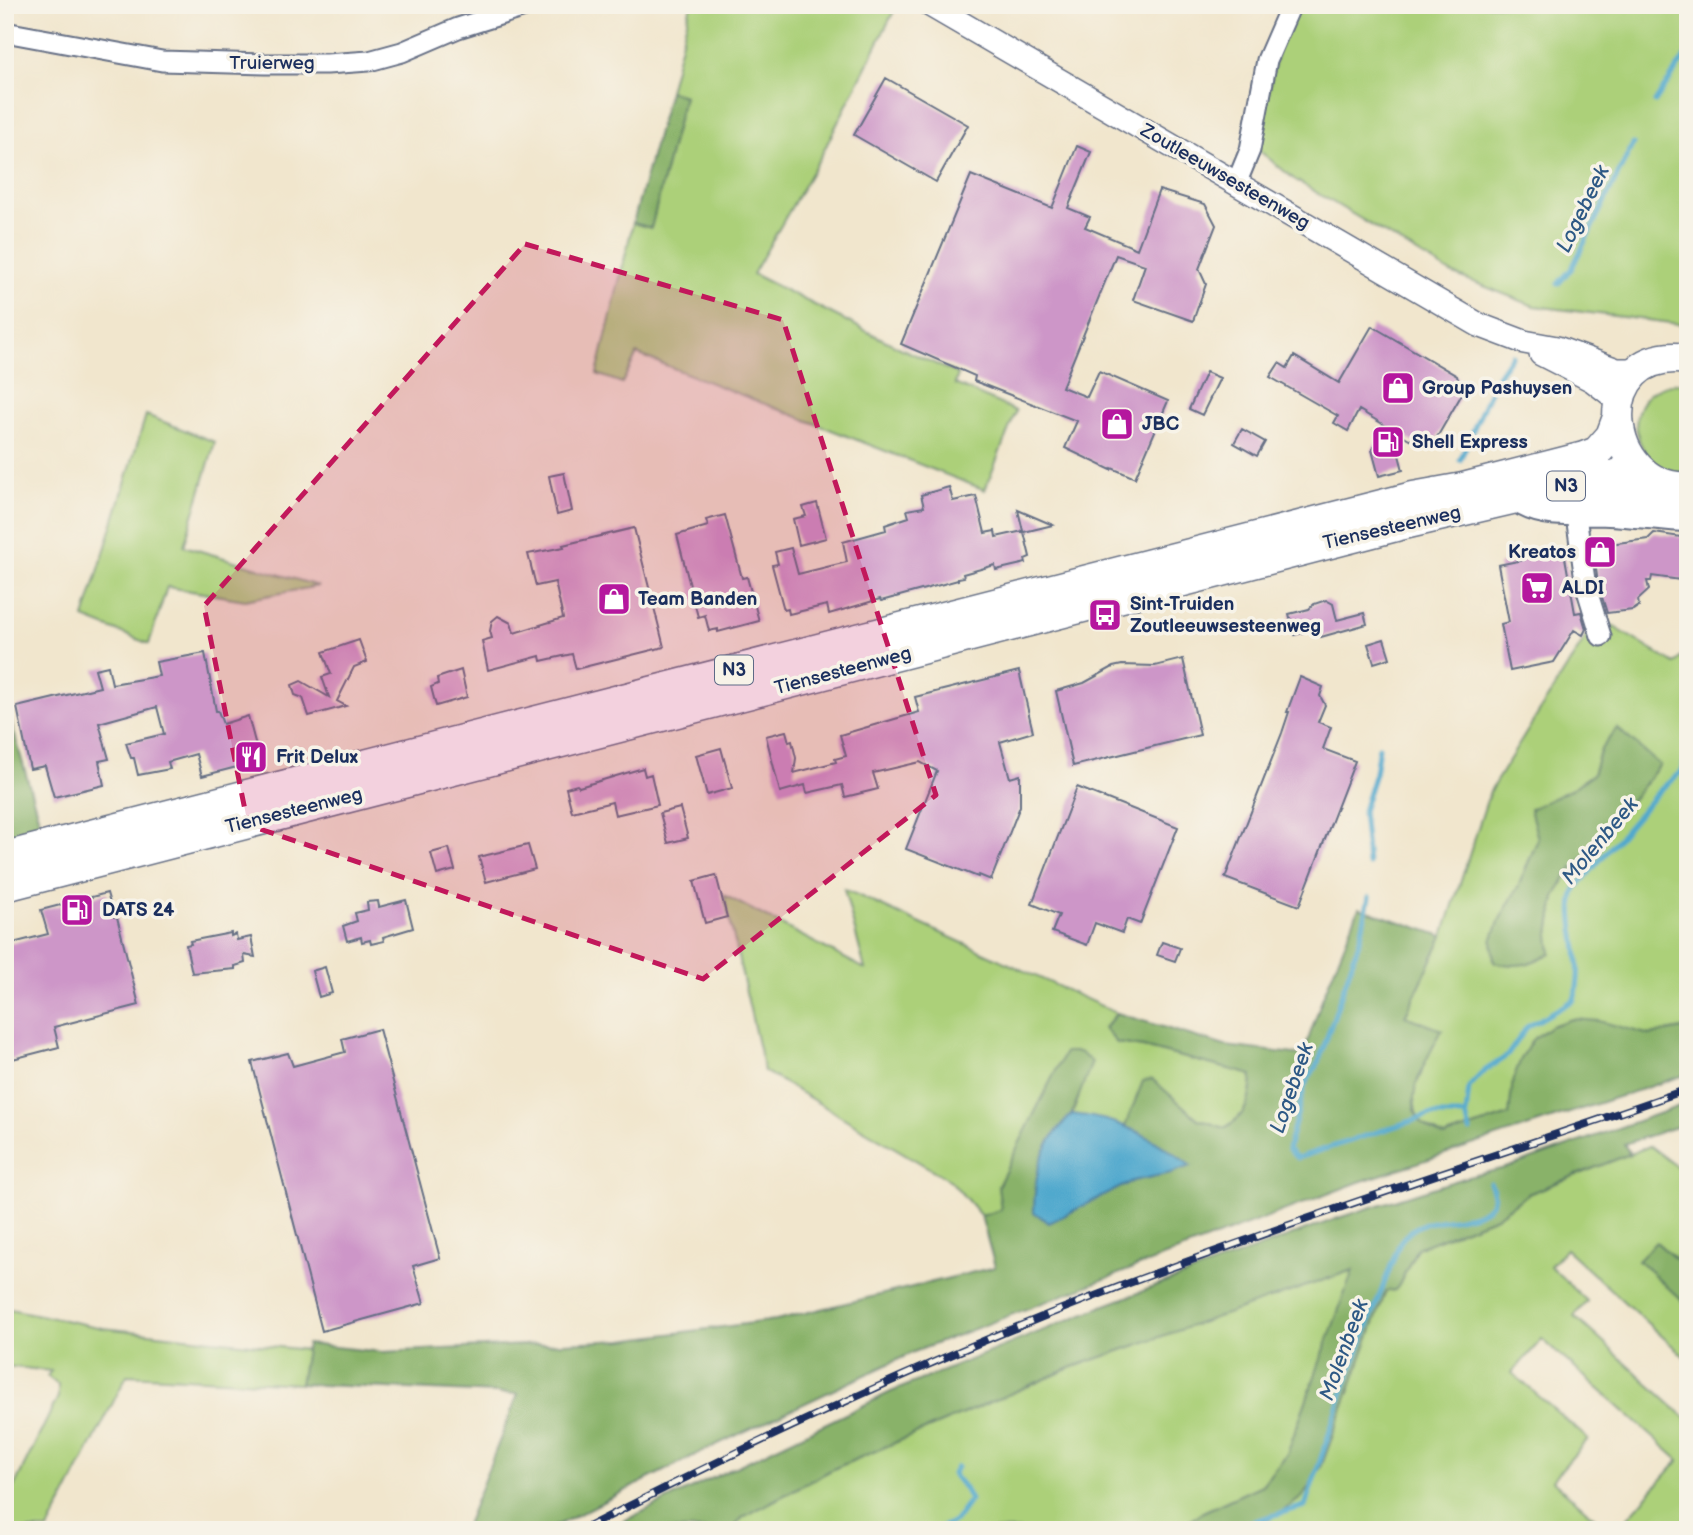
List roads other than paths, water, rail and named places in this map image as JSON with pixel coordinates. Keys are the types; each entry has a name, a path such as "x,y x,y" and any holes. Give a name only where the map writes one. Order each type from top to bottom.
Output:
{"main road":[{"path":"1636,370 1667,359 1688,359"},
{"name":"N3","path":"1618,410 1622,388 1636,370"},
{"path":"1618,410 1624,442 1642,471 1661,482 1688,487"},
{"name":"Tiensesteenweg","path":"5,857 1413,496 1463,488 1569,462 1597,452 1611,436 1618,410"},
{"name":"Tiensesteenweg","path":"5,886 1305,550 1589,481 1642,471"},
{"path":"1492,505 1522,506 1577,500 1688,505"}],"street":[{"name":"Truierweg","path":"5,32 162,61 337,63 369,61 402,52 458,28 531,5"},
{"name":"Zoutleeuwsesteenweg","path":"930,5 1479,325 1524,342 1557,348 1617,370 1636,370"},
{"path":"1236,184 1250,150 1267,60 1291,5"},
{"name":"Zoutleeuwsesteenweg","path":"1524,342 1551,361 1592,380 1618,410"},
{"path":"1522,506 1542,513 1688,523"},
{"path":"1576,516 1586,587 1601,636"}],"water":[{"path":"1072,1114 1106,1120 1136,1131 1191,1166 1133,1181 1049,1223 1034,1212 1038,1170 1046,1147"}],"waterway":[{"name":"Logebeek","path":"1655,102 1688,52"},
{"name":"Logebeek","path":"1558,284 1572,268 1633,144"},
{"name":"Logebeek","path":"1460,460 1495,380 1512,355"},
{"name":"Molenbeek","path":"1470,1131 1466,1115 1469,1087 1484,1071 1507,1056 1527,1027 1574,1000 1578,971 1572,905 1576,888 1659,791 1683,770 1688,740"},
{"name":"Logebeek","path":"1368,864 1363,811 1375,773 1379,747"},
{"name":"Logebeek","path":"1369,897 1361,936 1319,1061 1305,1085 1288,1149 1297,1158 1430,1115 1466,1115"},
{"name":"Molenbeek","path":"1224,1530 1305,1506 1345,1386 1400,1242 1409,1232 1421,1225 1483,1211 1491,1204 1494,1195 1490,1183"},
{"path":"934,1530 955,1521 970,1500 953,1474 957,1467"}],"railway":[{"path":"582,1530 725,1458 870,1390 1092,1297 1232,1245 1688,1089"}],"place":[{"name":"Group Pashuysen","path":"1398,388"},
{"name":"JBC","path":"1117,424"},
{"name":"Shell Express","path":"1388,442"},
{"name":"Kreatos","path":"1600,552"},
{"name":"ALDI","path":"1537,588"},
{"name":"Team Banden","path":"614,599"},
{"name":"Sint-Truiden Zoutleeuwsesteenweg","path":"1105,615"},
{"name":"Frit Delux","path":"251,757"},
{"name":"DATS 24","path":"77,910"}]}
